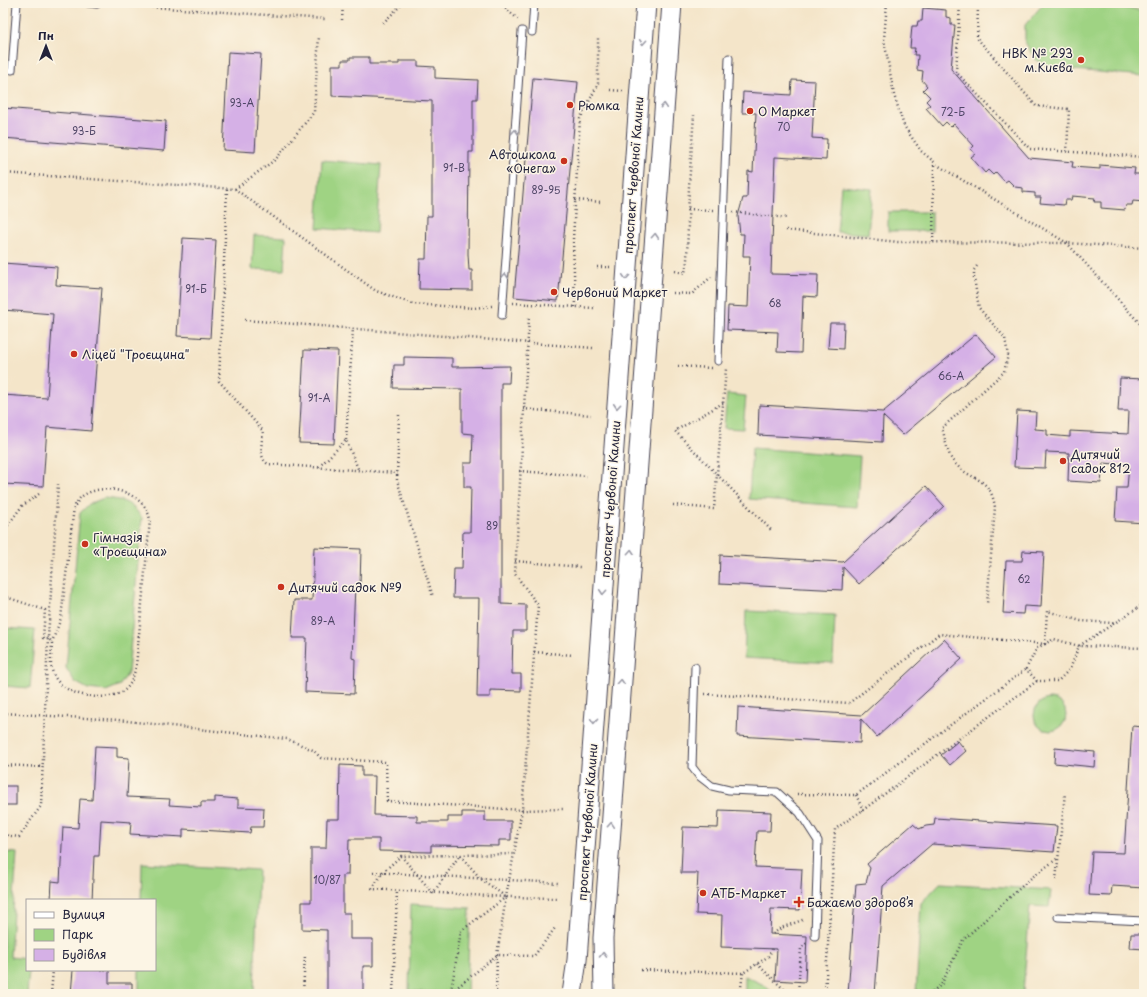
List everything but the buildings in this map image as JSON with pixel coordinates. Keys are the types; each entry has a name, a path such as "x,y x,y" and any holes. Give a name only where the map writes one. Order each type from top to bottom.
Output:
{"main road":[{"name":"проспект Червоної Калини","path":"572,994 577,960 646,3"},
{"name":"проспект Червоної Калини","path":"604,994 604,930 672,3"}],"lane":[{"path":"12,70 17,3"},
{"path":"88,3 97,4"},
{"path":"532,32 534,3"},
{"path":"502,315 522,31"},
{"path":"718,361 729,58"},
{"path":"695,667 692,767 699,776 712,786 729,790 777,792 800,813 818,841 815,936"},
{"path":"1058,917 1144,921"}],"path":[{"path":"342,20 343,3"},
{"path":"384,23 403,3"},
{"path":"499,3 532,32"},
{"path":"887,3 884,39 894,95 904,126 921,151 934,162 1067,242 1144,328"},
{"path":"960,3 956,72 1030,149 1144,157"},
{"path":"971,3 978,7 977,38 1036,106 1069,110 1067,152"},
{"path":"1138,3 1144,4"},
{"path":"97,4 325,19"},
{"path":"235,189 276,159 314,112 318,36"},
{"path":"575,307 573,240 580,119 598,84 598,36"},
{"path":"610,90 625,91"},
{"path":"675,271 685,273 694,115"},
{"path":"933,242 934,162"},
{"path":"3,173 235,189 376,291 413,304 474,308 503,304 594,308"},
{"path":"226,189 219,382 263,431 262,457 264,462 268,464 398,473"},
{"path":"575,200 601,202"},
{"path":"688,209 724,211 787,218"},
{"path":"786,230 878,240 933,242 1067,242 1144,248"},
{"path":"977,266 974,270 974,278 979,308 1005,338 1008,355 1007,366 1004,372 942,428 952,460 983,482 993,494 996,507 987,604"},
{"path":"597,267 612,267"},
{"path":"674,293 692,294 722,268"},
{"path":"496,994 497,955 522,810 538,606 515,574 519,471 529,317"},
{"path":"245,320 593,348"},
{"path":"353,328 346,440 359,471"},
{"path":"678,366 712,368"},
{"path":"673,505 714,509 726,369 719,369"},
{"path":"723,403 675,431 772,531"},
{"path":"523,408 591,415"},
{"path":"399,415 398,480 434,596"},
{"path":"319,468 346,440"},
{"path":"519,471 586,476"},
{"path":"3,835 19,837 41,806 46,715 48,638 58,484"},
{"path":"3,596 45,610 43,638 48,638 52,642 51,666 53,674 67,689 84,695 102,697 113,695 125,690 130,685 136,666 150,520 148,511 143,504 131,495 116,490 104,490 82,497 74,507 62,618 52,642"},
{"path":"3,532 22,506 39,494"},
{"path":"515,560 580,567"},
{"path":"825,994 835,829 863,810 1037,681 1058,681 1070,669 1079,646 1144,604"},
{"path":"1045,644 1047,611 1081,621 1114,623"},
{"path":"694,694 849,702 940,634 1045,644"},
{"path":"777,792 809,796 856,796 1026,669 1037,648 1054,639 1079,646 1144,648"},
{"path":"534,652 573,655"},
{"path":"1026,669 1037,681"},
{"path":"3,713 118,720 287,738 313,750 321,758 386,762 387,801 522,810 563,809"},
{"path":"3,764 43,767"},
{"path":"1056,880 1065,793"},
{"path":"856,796 863,810"},
{"path":"514,854 401,856 383,872 371,890 557,898"},
{"path":"433,893 460,855"},
{"path":"460,855 481,879 506,897"},
{"path":"401,856 433,893"},
{"path":"929,994 941,985 963,940 1026,882 1058,858"},
{"path":"373,872 558,883"},
{"path":"393,994 398,891"},
{"path":"453,994 451,991 461,931 506,897"},
{"path":"773,934 781,928 830,909"},
{"path":"449,994 497,955 534,956 555,928"},
{"path":"798,994 801,948 815,936"},
{"path":"641,970 743,973 768,956 772,949"},
{"path":"303,994 304,955"},
{"path":"757,964 789,994"},
{"path":"51,994 53,971"},
{"path":"740,994 743,973"},
{"path":"451,991 472,994"}],"green space":[{"name":"НВК № 293 м.Києва","path":"1044,3 1080,3 1144,10 1144,76 1051,68 1035,59 1025,42 1025,25"},
{"path":"322,160 381,165 376,233 317,228"},
{"path":"841,186 872,189 868,234 837,232"},
{"path":"888,212 932,212 932,231 888,231"},
{"path":"254,235 286,237 284,270 252,269"},
{"path":"727,394 746,396 743,429 724,428"},
{"path":"752,448 860,456 857,507 749,499"},
{"path":"104,498 122,501 130,505 142,518 128,673 120,685 106,691 88,689 75,682 66,668 80,513 89,504"},
{"path":"746,611 835,615 833,663 744,658"},
{"path":"3,628 35,630 30,688 3,686"},
{"path":"1047,699 1053,699 1063,706 1066,715 1065,721 1059,728 1053,731 1047,731 1037,724 1034,718 1034,712 1041,702"},
{"path":"3,852 17,853 10,957 26,959 26,971 29,971 27,994 3,994"},
{"path":"142,863 258,870 254,994 139,994 139,971 156,971 156,899 141,899"},
{"path":"940,883 1051,890 1049,907 1030,906 1023,994 916,994 921,903"},
{"path":"411,904 470,908 467,994 409,991"},
{"path":"745,976 764,985 774,994 745,994"}],"place":[{"name":"НВК № 293 м.Києва","path":"1081,60"},
{"name":"Рюмка","path":"570,105"},
{"name":"О Маркет","path":"750,111"},
{"name":"Автошкола «Онега»","path":"564,161"},
{"name":"Червоний Маркет","path":"554,292"},
{"name":"Ліцей \"Троєщина\"","path":"74,354"},
{"name":"Дитячий садок 812","path":"1063,461"},
{"name":"Гімназія «Троєщина»","path":"85,544"},
{"name":"Дитячий садок №9","path":"281,587"},
{"name":"АТБ-Маркет","path":"703,893"},
{"name":"Бажаємо здоровʼя","path":"799,902"}]}
